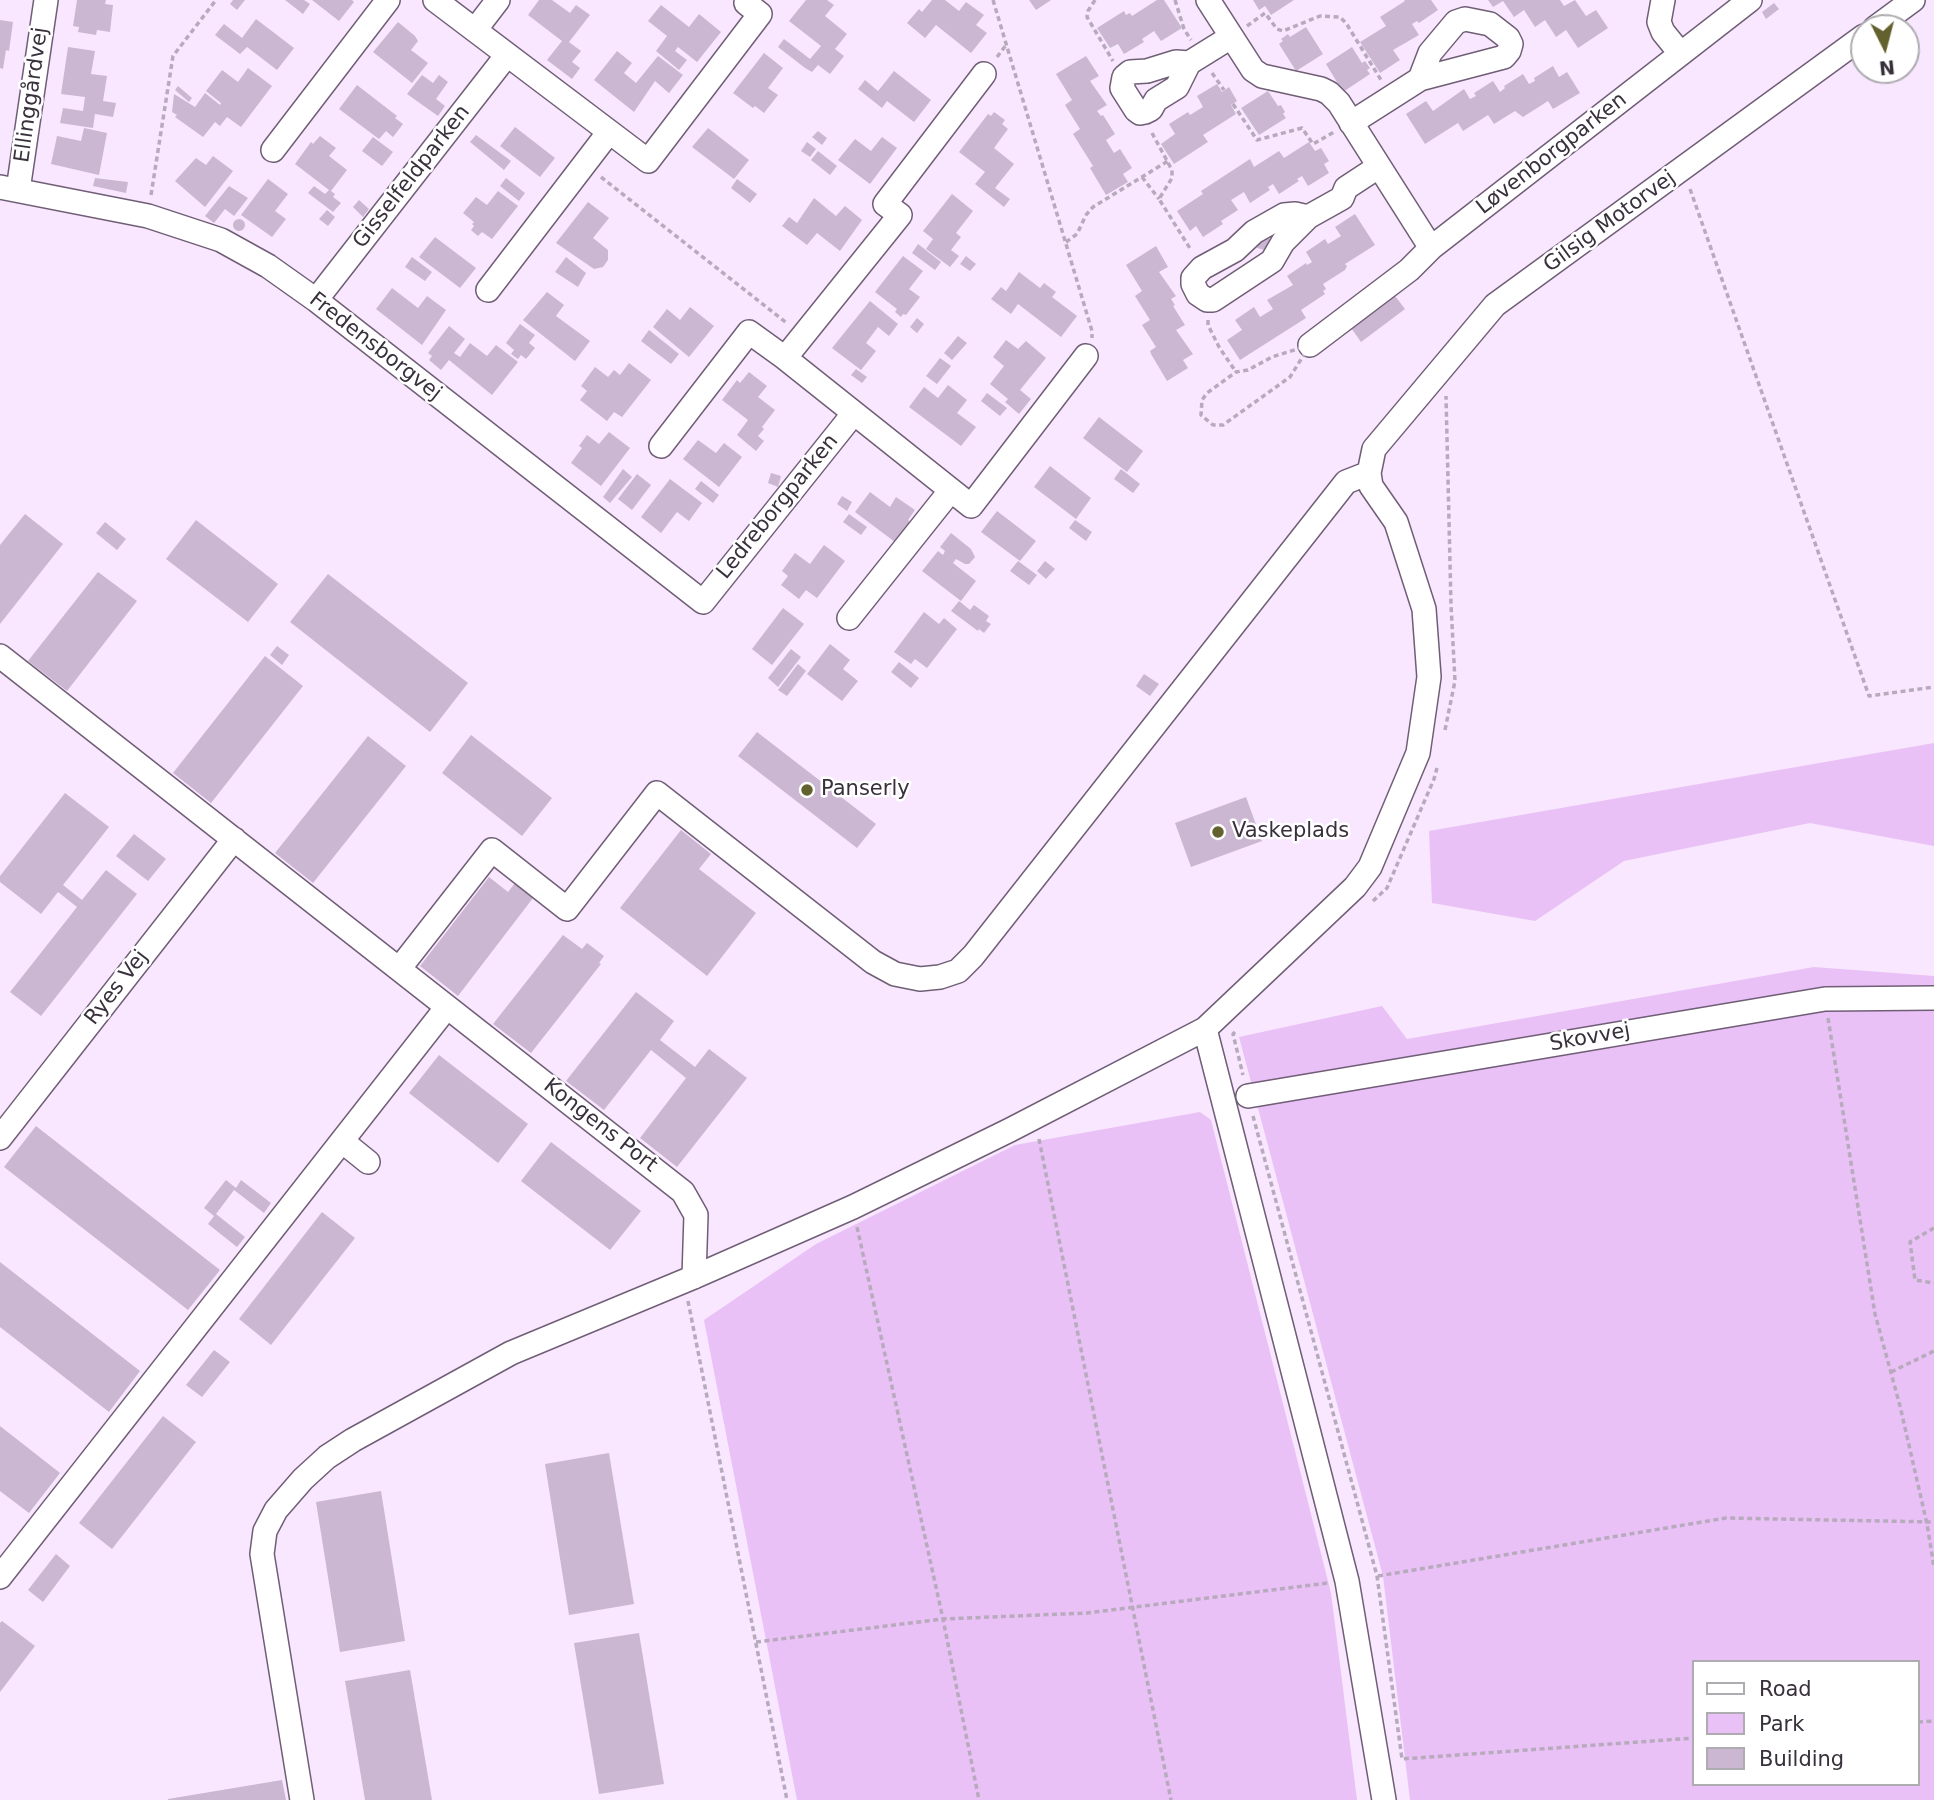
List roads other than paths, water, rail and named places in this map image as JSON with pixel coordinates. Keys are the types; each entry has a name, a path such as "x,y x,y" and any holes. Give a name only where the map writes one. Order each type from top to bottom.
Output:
{"street":[{"name":"Ellinggårdvej","path":"9,188 46,0"},
{"path":"273,150 388,0"},
{"path":"435,0 648,161 760,14 746,3 748,0"},
{"path":"475,30 498,0"},
{"path":"1208,0 1253,70 1262,76 1321,89 1339,103 1431,248"},
{"path":"1663,0 1659,22 1662,33 1680,53"},
{"name":"Løvenborgparken","path":"1310,345 1750,0"},
{"path":"1894,14 1913,0"},
{"path":"1195,60 1168,63 1147,71 1130,72 1124,77 1122,88 1140,113 1151,109 1156,100 1177,86 1195,60 1231,37"},
{"name":"Gilsig Motorvej","path":"1369,473 1374,449 1383,436 1495,305 1850,46"},
{"name":"Gisselfeldparken","path":"316,300 507,55"},
{"path":"785,358 900,215 886,204 984,74"},
{"path":"1351,123 1420,79"},
{"path":"488,290 609,132"},
{"path":"1308,217 1284,215 1254,232 1235,250 1202,268 1193,278 1198,294 1207,300 1218,298 1272,261 1283,242 1308,217 1342,198 1346,188 1378,167"},
{"name":"Fredensborgvej","path":"9,188 148,216 221,240 268,266 316,300 703,602"},
{"path":"661,446 749,332 971,506 1086,356"},
{"name":"Ledreborgparken","path":"703,602 854,413"},
{"path":"302,1800 262,1554 265,1531 276,1510 327,1457 372,1429 511,1353 853,1207 1010,1130 1205,1029 1355,887 1370,867 1418,753 1429,677 1424,609 1396,522 1371,486 1369,473 1346,482 973,956 958,971 940,977 920,979 895,974 873,962 657,793 567,909 492,850 400,969"},
{"path":"849,618 951,490"},
{"name":"Kongens Port","path":"1,657 683,1192 696,1215 694,1277"},
{"name":"Ryes Vej","path":"0,1138 234,839"},
{"name":"Skovvej","path":"1248,1096 1825,999 1934,998"},
{"path":"0,1577 447,1006"},
{"path":"1205,1029 1347,1581 1384,1800"},
{"path":"342,1141 368,1162"}],"place":[{"name":"Panserly","path":"807,790"},
{"name":"Vaskeplads","path":"1218,832"}]}
